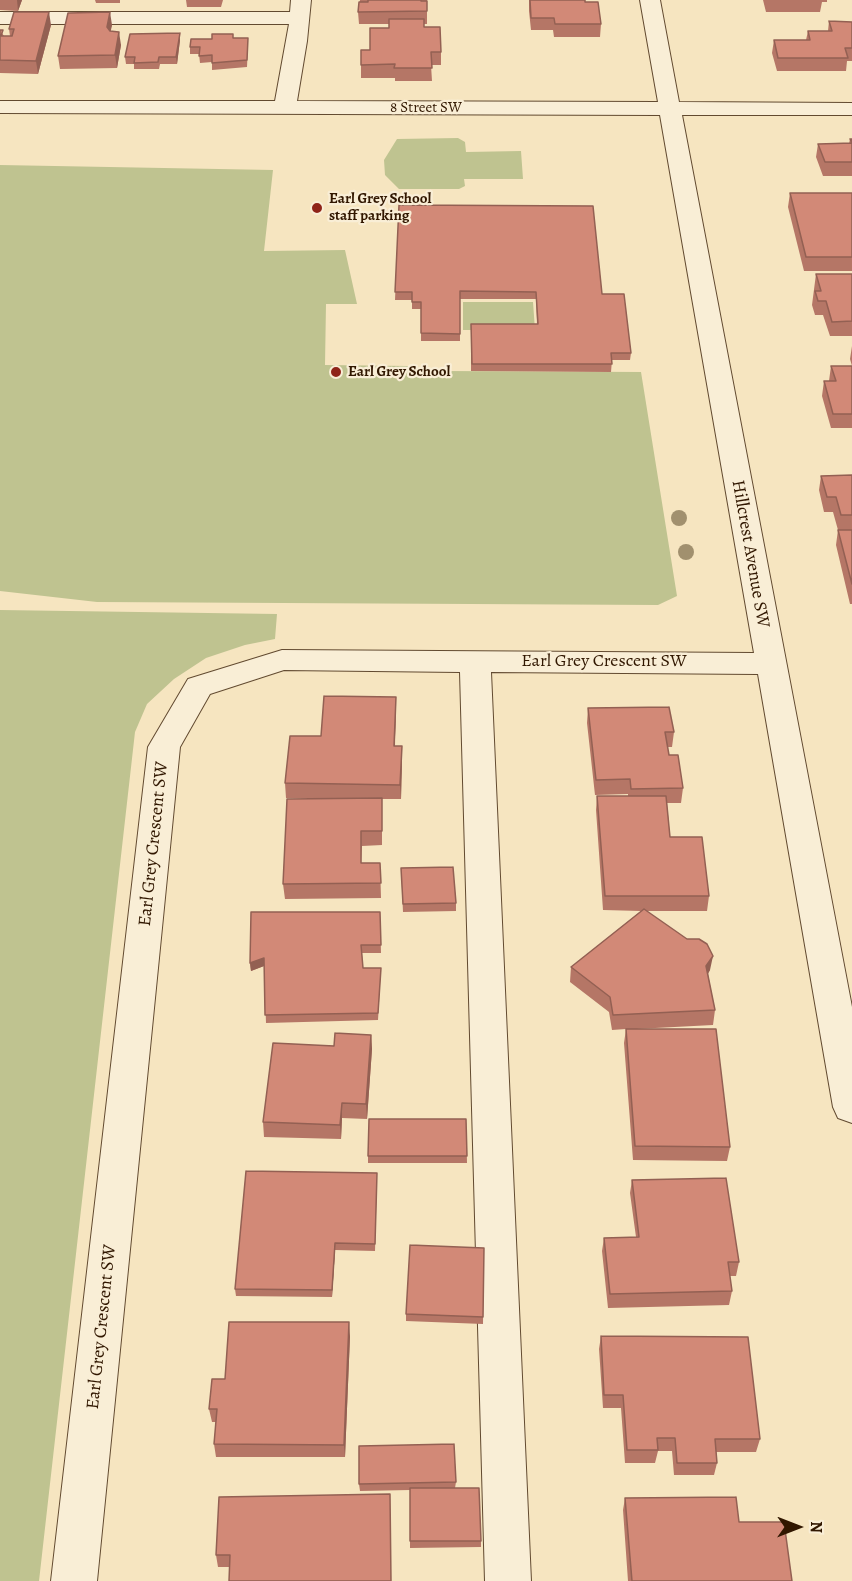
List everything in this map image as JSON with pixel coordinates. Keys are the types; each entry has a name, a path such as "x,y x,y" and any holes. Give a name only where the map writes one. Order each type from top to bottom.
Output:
{"street":[{"name":"Hillcrest Avenue SW","path":"650,0 852,1107"},
{"path":"0,18 32,9 300,9 285,108"},
{"name":"8 Street SW","path":"0,107 852,109"},
{"name":"Earl Grey Crescent SW","path":"74,1581 164,747 199,687 282,660 770,663"},
{"path":"476,662 508,1581"}],"green space":[{"path":"458,138 465,142 466,152 521,151 523,179 464,179 465,186 459,189 399,189 385,175 384,160 397,139"},
{"name":"Earl Grey School","path":"0,165 273,170 264,251 345,250 357,304 326,304 325,365 408,366 443,371 641,372 677,596 658,605 97,602 0,591"},
{"path":"463,302 533,302 535,330 463,330"},
{"path":"0,610 277,614 275,639 245,645 206,658 174,679 147,704 135,732 39,1581 0,1581"}],"building":[{"path":"368,0 427,1 427,11 358,12 359,2 368,2"},
{"path":"530,0 598,2 601,24 555,24 554,18 531,18"},
{"path":"14,12 49,12 36,61 0,60 0,30 3,30 1,36 12,36 14,29 9,29"},
{"path":"110,12 107,27 110,31 119,32 115,55 58,56 68,13"},
{"path":"389,19 424,19 424,27 440,27 441,52 431,52 432,68 394,68 395,64 361,65 361,50 370,50 370,28 389,28"},
{"path":"829,21 852,22 852,48 845,48 848,58 778,58 774,40 810,40 808,31 832,31"},
{"path":"180,33 176,57 159,57 158,62 134,63 135,57 125,57 130,34"},
{"path":"212,34 233,34 233,38 248,38 247,60 212,63 212,55 199,56 200,47 190,47 191,39 212,39"},
{"path":"852,143 852,162 825,162 818,144"},
{"path":"790,193 852,193 852,257 806,257"},
{"path":"399,205 593,206 602,294 624,294 631,353 611,353 612,364 472,364 471,324 538,324 536,292 460,291 460,334 421,333 421,302 412,302 412,292 395,292"},
{"path":"816,274 852,274 852,321 832,322 826,301 818,301 815,291 821,291"},
{"path":"831,366 852,366 852,414 833,414 824,381 836,381"},
{"path":"852,475 852,515 841,515 836,497 827,497 821,476"},
{"path":"838,530 852,530 852,584"},
{"path":"324,696 396,697 394,746 402,746 400,785 285,783 290,736 321,736"},
{"path":"669,707 674,732 665,732 669,755 678,755 683,788 631,789 630,779 596,780 588,708"},
{"path":"597,796 666,796 670,837 702,837 709,896 605,896"},
{"path":"382,798 382,831 361,831 361,863 380,863 381,883 283,884 287,799"},
{"path":"453,867 456,903 403,904 401,868"},
{"path":"644,909 687,939 699,939 707,944 713,956 706,966 715,1010 613,1015 610,997 571,967"},
{"path":"251,912 380,912 381,945 361,945 363,968 381,968 378,1013 265,1015 264,958 250,963"},
{"path":"626,1029 716,1029 730,1147 635,1146"},
{"path":"335,1033 371,1035 366,1104 342,1103 340,1125 263,1122 273,1043 334,1046"},
{"path":"369,1119 466,1119 467,1156 368,1156"},
{"path":"246,1171 377,1173 375,1244 335,1243 332,1290 235,1289"},
{"path":"726,1178 739,1262 728,1262 732,1291 610,1294 604,1238 639,1237 632,1180"},
{"path":"410,1245 484,1248 483,1317 406,1314"},
{"path":"229,1322 349,1322 344,1445 214,1444 217,1409 209,1409 212,1379 225,1379"},
{"path":"601,1336 748,1337 760,1439 715,1439 717,1463 677,1463 675,1438 657,1438 658,1450 627,1450 623,1395 604,1395"},
{"path":"454,1444 456,1482 359,1484 359,1446"},
{"path":"410,1488 479,1488 481,1541 410,1541"},
{"path":"390,1494 391,1581 229,1581 230,1555 216,1555 219,1497"},
{"path":"736,1497 739,1522 784,1522 792,1581 632,1581 625,1498"}],"place":[{"name":"Earl Grey School staff parking","path":"317,208"},
{"name":"Earl Grey School","path":"336,372"}]}
